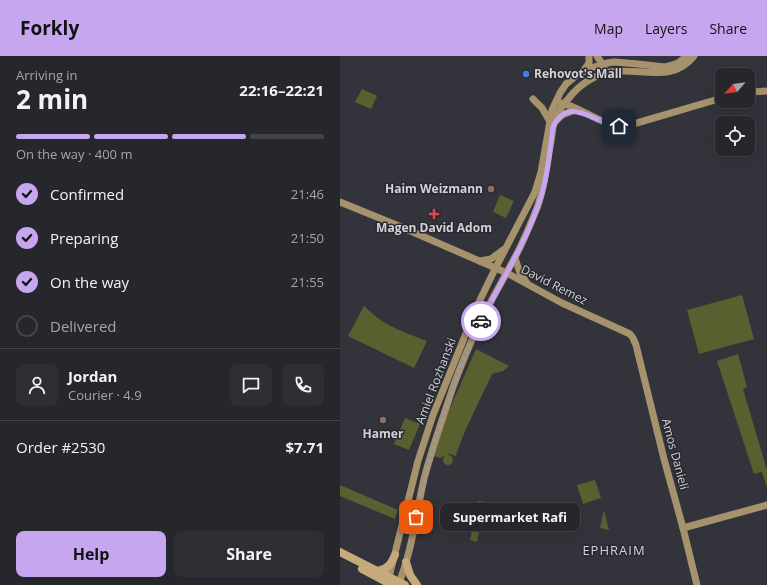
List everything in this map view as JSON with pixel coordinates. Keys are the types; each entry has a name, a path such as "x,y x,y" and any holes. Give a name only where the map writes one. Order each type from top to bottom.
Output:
{"main road":[{"path":"340,552 378,571 394,583"},
{"path":"378,571 383,570 388,566 395,556"},
{"path":"340,557 394,583"},
{"path":"406,562 410,575 417,585"}],"street":[{"path":"582,72 588,66 589,56"},
{"path":"597,56 605,61 660,67 678,63 687,56"},
{"path":"618,56 638,64"},
{"name":"Amiel Rozhanski","path":"394,583 395,556 418,461 433,415 471,321 495,269 535,192 541,172 551,124 572,94 586,82 606,73 624,71 657,73 668,72 682,67 694,56"},
{"path":"582,72 605,61"},
{"path":"605,61 606,73"},
{"name":"Amiel Rozhanski","path":"394,583 406,562 430,456 454,386 477,328 515,258 541,196 554,105 566,84 582,72"},
{"path":"755,92 767,91"},
{"path":"572,94 575,110"},
{"path":"533,99 542,108 551,124 560,117 575,110"},
{"path":"554,105 563,106 590,115 615,126 626,126 715,100"},
{"name":"David Remez","path":"340,202 480,261 625,332"},
{"path":"480,261 491,259 505,249"},
{"path":"515,258 520,273 528,285"},
{"name":"Amos Danieli","path":"625,332 630,334 636,345 697,585"},
{"path":"683,528 767,505"}],"green space":[{"path":"362,89 377,96 371,109 355,102"},
{"path":"500,195 514,201 506,218 493,212"},
{"path":"742,295 754,339 699,354 687,310"},
{"path":"364,306 371,313 386,323 401,331 427,341 414,368 348,336"},
{"path":"476,349 509,366 503,371 492,374 465,431 456,456 449,454 440,458 434,456 444,422"},
{"path":"738,354 747,387 743,389 767,470 767,488 762,472 754,474 717,361"},
{"path":"405,418 420,424 409,450 394,444"},
{"path":"446,455 450,455 453,460 450,465 446,465 443,462 443,458"},
{"path":"595,480 601,498 583,504 577,485"},
{"path":"340,485 398,510 395,519 340,496"},
{"path":"478,501 485,502 477,542 470,540"},
{"path":"604,510 609,530 600,528"}],"way so far":[{"path":"416,517 433,446 462,364 481,321"}],"place":[{"name":"Rehovot's Mall","path":"526,74"},
{"name":"Haim Weizmann","path":"491,189"},
{"name":"Magen David Adom","path":"434,214"},
{"name":"Hamer","path":"383,420"},
{"name":"Supermarket Rafi","path":"416,517"}],"district":[{"name":"EPHRAIM","path":"614,550"}],"route":[{"path":"481,321 515,258 537,208 544,183 553,127 558,119 562,115 572,111 590,115 615,126 619,126"}]}
